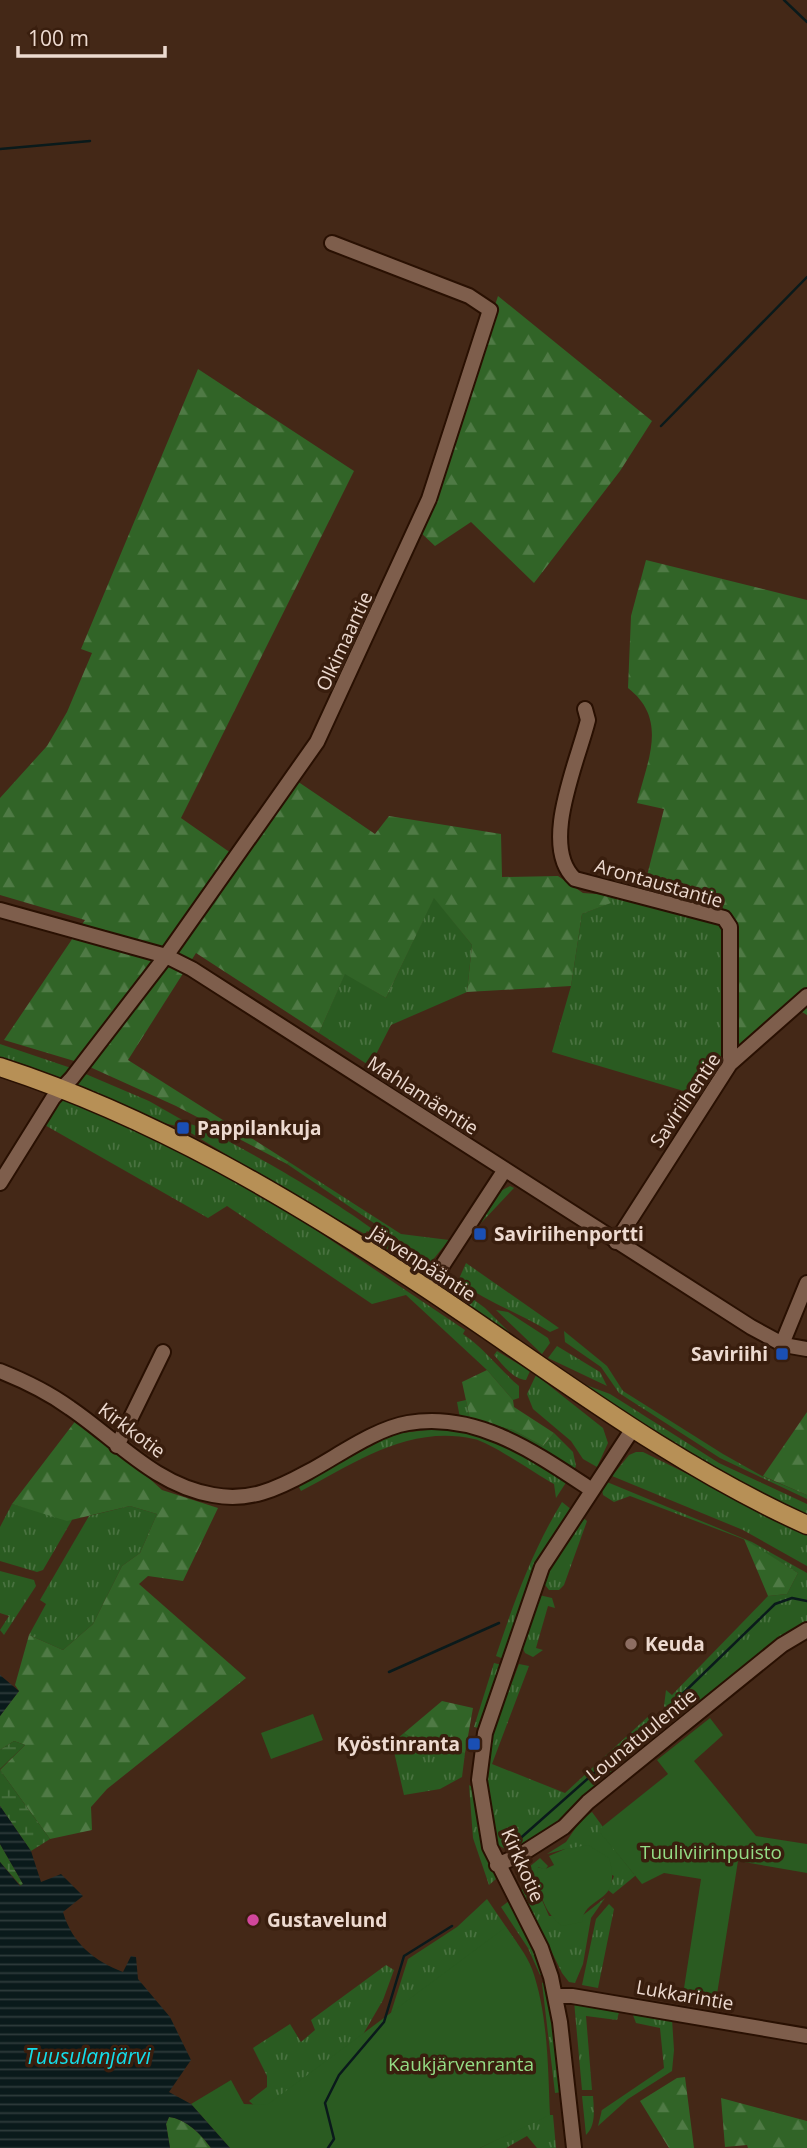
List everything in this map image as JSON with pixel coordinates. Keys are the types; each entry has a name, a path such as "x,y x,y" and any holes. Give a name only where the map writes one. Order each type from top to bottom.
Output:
{"main road":[{"name":"Järvenpääntie","path":"0,1067 61,1088 177,1138 231,1168 427,1289 632,1430 750,1498 807,1525"}],"street":[{"name":"Olkimaantie","path":"61,1088 166,956 317,742 429,499 489,310 469,296 332,243"},
{"name":"Arontaustantie","path":"585,709 588,720 563,804 561,854 565,870 575,879 724,918 730,927 730,1064"},
{"name":"Mahlamäentie","path":"0,910 166,956 232,994 504,1171 782,1345 807,1349"},
{"name":"Saviriihentie","path":"616,1242 730,1064 807,996"},
{"path":"0,1183 61,1088"},
{"path":"427,1289 504,1171"},
{"path":"782,1345 807,1283"},
{"path":"117,1446 163,1352"},
{"name":"Kirkkotie","path":"0,1371 49,1394 151,1471 181,1486 212,1495 238,1498 265,1494 351,1448 407,1423 454,1423 496,1432 592,1490"},
{"name":"Kirkkotie","path":"575,2148 556,1996 541,1948 497,1865 485,1829 479,1780 485,1733 542,1567 632,1430"},
{"name":"Lounatuulentie","path":"497,1865 520,1855 564,1827 588,1802 782,1645 807,1630"},
{"name":"Lukkarintie","path":"556,1996 572,1996 807,2036"}],"green space":[{"path":"498,296 652,421 620,471 534,583 471,522 435,546 420,532"},
{"path":"198,369 354,471 181,818 238,858 297,781 375,834 389,816 501,834 502,877 558,876 583,893 610,895 611,903 582,914 571,986 467,992 472,945 434,898 386,998 345,974 319,1033 196,953 128,1060 289,1162 287,1164 176,1106 81,1063 4,1040 85,920 0,895 0,798 47,746 67,712 92,653 81,649"},
{"path":"646,560 807,600 807,1015 792,1006 734,1058 723,928 711,921 640,903 664,809 637,803 652,742 652,727 641,700 628,688 631,616"},
{"path":"610,895 711,921 723,928 726,1061 704,1097 552,1052 571,986 582,914 610,903"},
{"path":"434,897 472,945 467,992 391,1025 370,1066 319,1033 345,973 386,998"},
{"path":"0,1044 74,1069 66,1079 56,1078 0,1057"},
{"path":"81,1072 149,1101 184,1121 181,1127 159,1122 73,1087"},
{"path":"64,1099 172,1145 274,1202 465,1330 463,1334 519,1386 519,1398 513,1400 487,1370 406,1295 372,1304 227,1206 208,1218 43,1124 58,1100"},
{"path":"189,1124 226,1140 321,1194 370,1227 381,1237 380,1240 367,1231 365,1234 301,1200 186,1130"},
{"path":"289,1162 401,1234 449,1240 431,1262 287,1164"},
{"path":"510,1186 514,1188 481,1223 495,1194"},
{"path":"390,1241 427,1267 417,1269 383,1246"},
{"path":"466,1263 559,1328 550,1332 458,1281"},
{"path":"449,1281 485,1308 517,1340 467,1305"},
{"path":"496,1310 508,1312 548,1338 550,1343 542,1354"},
{"path":"564,1331 607,1366 623,1391 723,1454 762,1476 807,1495 807,1499 720,1458 619,1393 601,1367 565,1342"},
{"path":"557,1346 600,1372 607,1386 548,1358"},
{"path":"497,1351 530,1371 526,1380 504,1367 494,1355"},
{"path":"487,1370 513,1400 514,1407 554,1433 543,1446 513,1430 470,1419 462,1382"},
{"path":"536,1375 603,1428 608,1443 597,1467 583,1459 571,1441 533,1409 527,1394"},
{"path":"570,1379 610,1394 719,1463 807,1504 807,1517 754,1491"},
{"path":"466,1400 470,1419 513,1430 543,1446 554,1433 573,1452 576,1466 572,1473 460,1418 457,1402"},
{"path":"807,1412 807,1495 763,1476"},
{"path":"80,1415 162,1490 218,1508 183,1581 148,1576 139,1584 246,1678 107,1789 91,1807 92,1830 50,1839 0,1770 25,1745 14,1741 0,1750 0,1716 19,1691 15,1685 29,1635 63,1650 93,1624 122,1566 140,1553 157,1514 130,1506 67,1521 12,1504"},
{"path":"444,1428 495,1441 523,1454 567,1481 556,1498 554,1484 502,1452 481,1441 450,1436 405,1441 362,1458 301,1491 298,1485 394,1434"},
{"path":"643,1452 807,1533 807,1566 743,1530 612,1476 629,1455"},
{"path":"607,1482 752,1542 807,1573 807,1625 677,1722 664,1706 666,1690 672,1695 768,1596 787,1594 798,1573 743,1539 630,1496 614,1502 603,1495 602,1489"},
{"path":"562,1502 572,1510 504,1659 496,1656 533,1558"},
{"path":"12,1504 72,1520 43,1570 37,1572 0,1561 0,1527"},
{"path":"130,1506 157,1514 140,1553 122,1566 93,1624 63,1650 29,1635 46,1604 40,1600 89,1516"},
{"path":"581,1516 587,1521 564,1585 559,1590 549,1590 542,1581"},
{"path":"744,1539 798,1573 787,1594 768,1596"},
{"path":"0,1571 34,1580 36,1586 4,1635 0,1630 9,1616 0,1613"},
{"path":"539,1595 552,1598 555,1608 548,1606 536,1648 543,1650 533,1657 525,1653 521,1644"},
{"path":"494,1663 502,1665 478,1728 474,1727"},
{"path":"519,1664 529,1666 492,1764 565,1793 652,1713 666,1730 561,1822 513,1853 496,1844 487,1792 486,1768 496,1722"},
{"path":"442,1701 473,1708 465,1753 426,1748 404,1733"},
{"path":"313,1714 323,1740 271,1759 261,1733"},
{"name":"Tuuliviirinpuisto","path":"710,1718 723,1735 694,1761 756,1836 807,1844 807,1873 738,1861 715,2007 682,2001 701,1879 664,1873 642,1884 598,1830 668,1774 657,1760"},
{"path":"404,1733 426,1748 465,1753 462,1777 440,1789 404,1795 392,1743"},
{"path":"14,1741 25,1745 0,1769 0,1750"},
{"path":"677,1762 635,1876 613,1894 608,1890 614,1876 565,1849 547,1854 566,1842 581,1820 592,1812 603,1827 599,1830 634,1874"},
{"path":"0,1770 50,1839 31,1851 0,1806"},
{"path":"469,1785 473,1788 483,1843 496,1879 489,1885 473,1838"},
{"path":"0,1844 23,1884 21,1886 0,1862"},
{"path":"588,1845 609,1858 611,1884 602,1898 589,1907 582,1922 562,1926 550,1914 543,1900 537,1867 545,1869 554,1865 549,1856 565,1849"},
{"path":"540,1858 548,1866 545,1870 538,1867 538,1891 549,1916 582,1916 605,1898 591,1918 583,1964 575,1983 569,1982 562,1973 522,1891 522,1873"},
{"path":"487,1899 517,1943 388,2022 408,1959 457,1927"},
{"path":"509,1901 529,1934 545,1975 540,1975 528,1948 501,1907"},
{"path":"609,1904 614,1909 598,1988 582,1985 596,1919"},
{"name":"Kaukjärvenranta","path":"506,1927 527,1958 537,1986 546,2041 550,2115 480,2148 230,2148 191,2104 231,2080 244,2104 267,2105"},
{"path":"386,1965 394,1970 383,2000 358,2043 269,2118 249,2101 267,2087 267,2076 253,2048 290,2024 301,2042 315,2030 311,2020"},
{"path":"547,1981 562,2092 555,2093 542,1983"},
{"path":"574,2001 613,2007 619,2012 617,2020 586,2016 592,2090 582,2090"},
{"path":"637,2012 672,2019 672,2071 628,2099 598,2126 602,2110 664,2068 660,2028 636,2023 633,2015"},
{"path":"685,2077 694,2148 669,2148 640,2101 677,2078"},
{"path":"582,2096 593,2096 593,2122 586,2135"},
{"path":"721,2098 807,2121 807,2148 748,2148 747,2145 725,2147"},
{"path":"545,2115 553,2115 556,2148 537,2148 527,2136 506,2148 480,2148"},
{"path":"169,2117 193,2128 211,2148 170,2148 166,2124"}],"water":[{"path":"0,1675 19,1691 0,1716"},
{"name":"Tuusulanjärvi","path":"0,1806 31,1851 41,1882 61,1874 83,1896 63,1912 78,1942 103,1962 123,1972 131,1956 136,1957 138,1979 170,2017 191,2060 169,2092 191,2104 230,2148 211,2148 193,2128 169,2117 166,2124 170,2148 0,2148 0,1862 20,1886 23,1884 0,1844"}],"waterway":[{"path":"784,0 807,22"},
{"path":"0,149 90,141"},
{"path":"661,426 807,277"},
{"path":"671,1705 775,1604 792,1598 807,1601"},
{"path":"389,1672 499,1623"},
{"path":"515,1843 654,1720"},
{"path":"328,2148 334,2139 325,2103 339,2075 384,2022 404,1956 452,1926"}],"place":[{"name":"Pappilankuja","path":"183,1128"},
{"name":"Saviriihenportti","path":"480,1234"},
{"name":"Saviriihi","path":"782,1354"},
{"name":"Keuda","path":"631,1644"},
{"name":"Kyöstinranta","path":"474,1744"},
{"name":"Gustavelund","path":"253,1920"}]}
